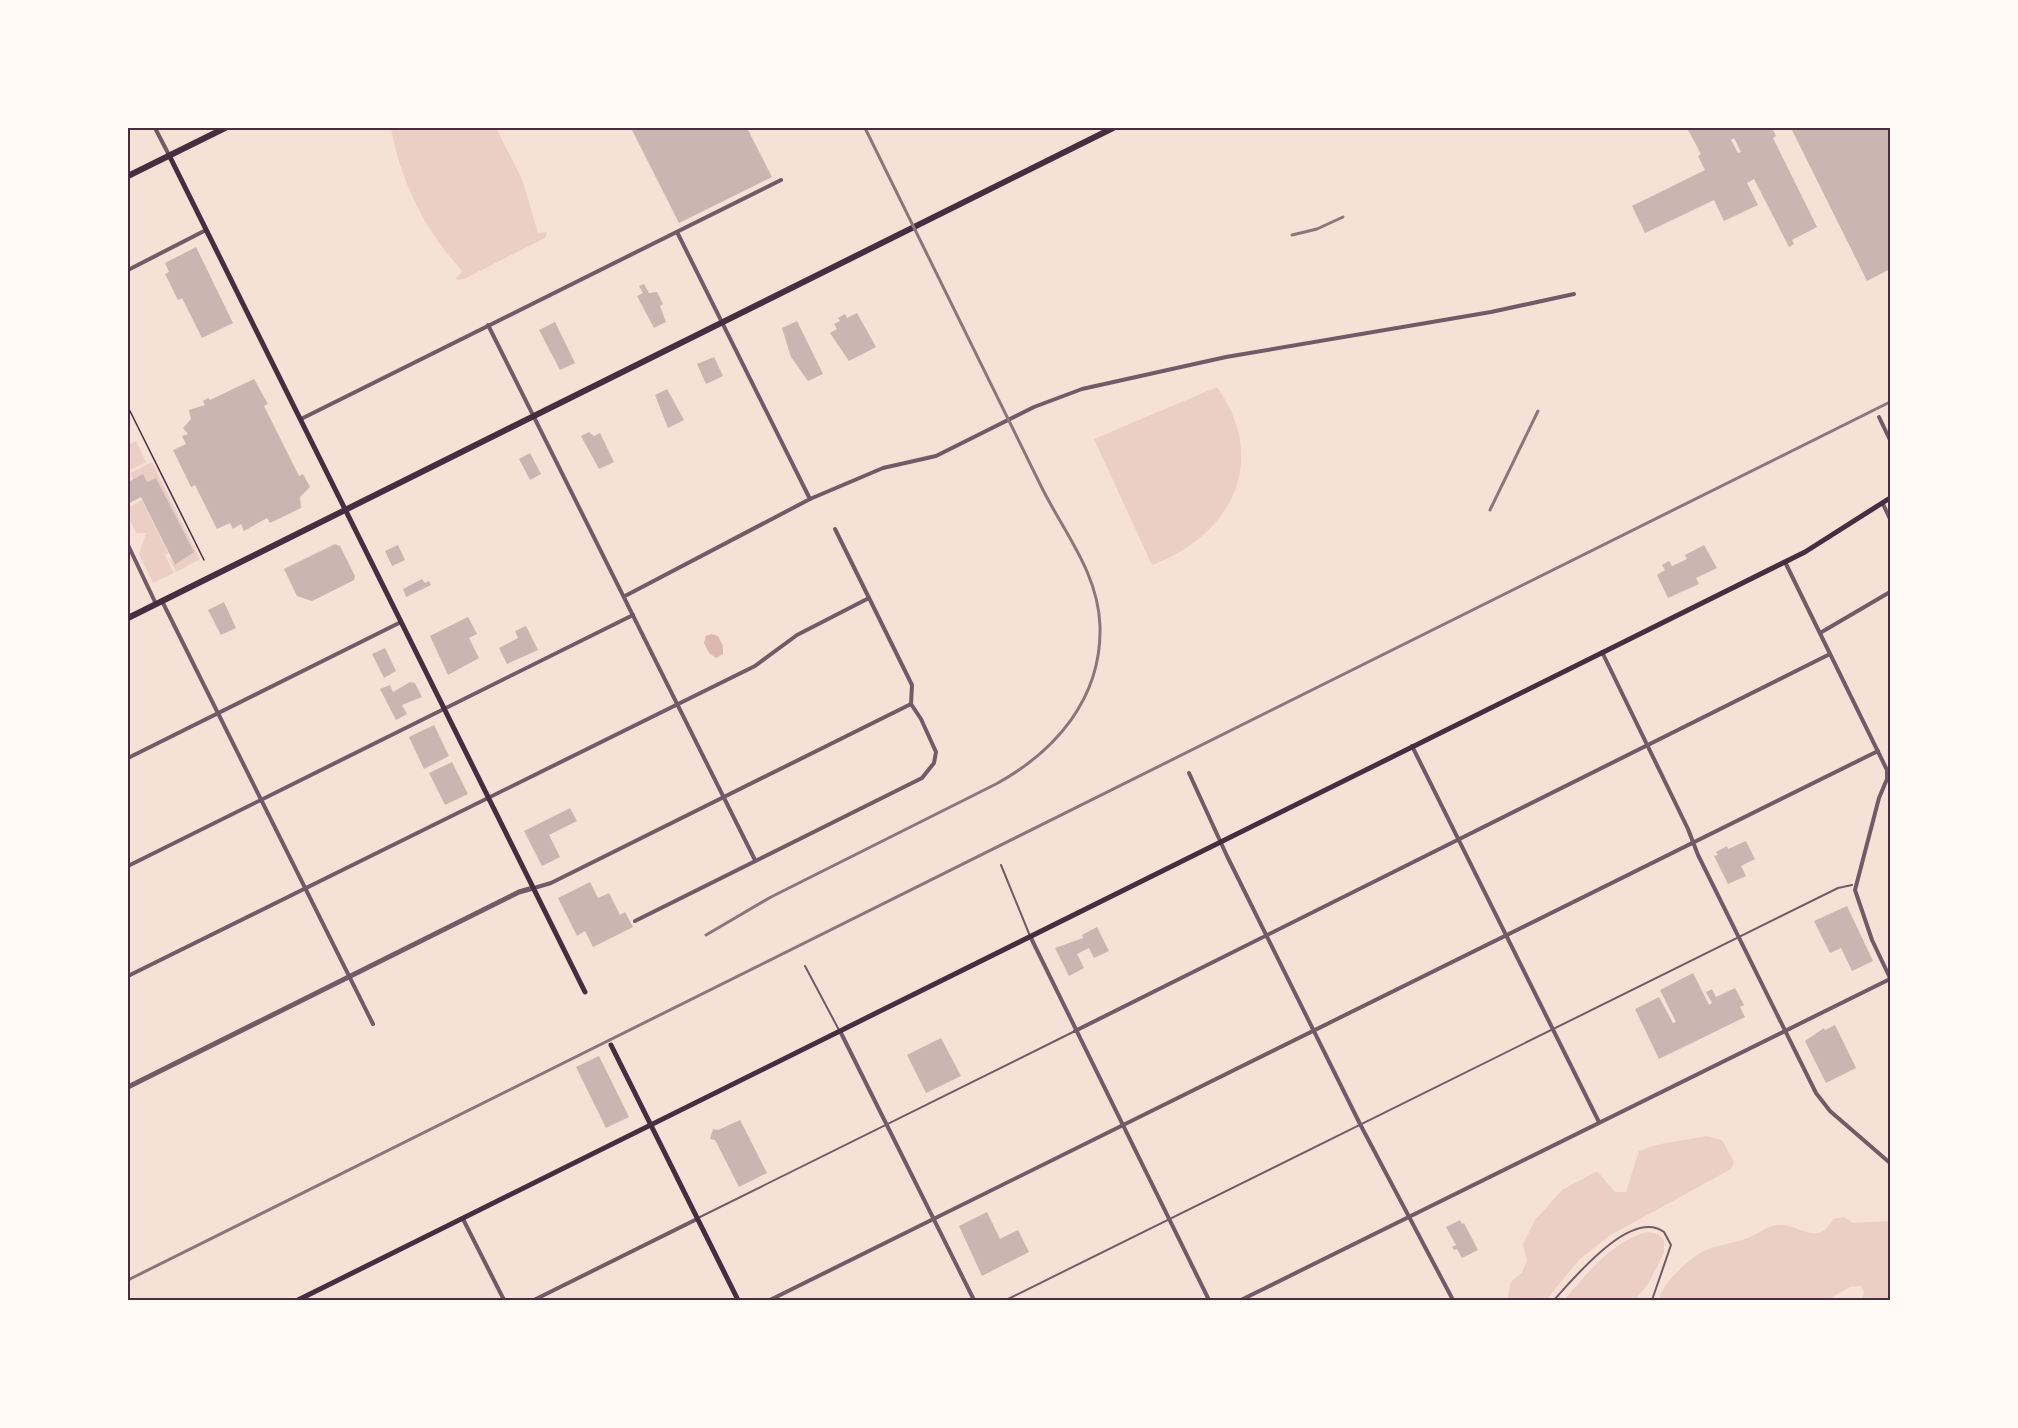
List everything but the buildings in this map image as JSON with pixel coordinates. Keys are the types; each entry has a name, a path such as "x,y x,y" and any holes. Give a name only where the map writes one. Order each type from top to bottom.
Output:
{"main road":[{"path":"128,176 225,128"},
{"path":"128,618 1111,128"},
{"path":"169,155 585,992"},
{"path":"298,1300 1785,561 1823,541 1890,498"},
{"path":"611,1044 738,1300"}],"street":[{"path":"155,128 169,155"},
{"path":"300,420 781,180"},
{"path":"128,270 206,230"},
{"path":"677,232 810,499"},
{"path":"625,596 810,499 883,468 936,456 1016,416 1082,389 1181,366 1491,312 1574,294"},
{"path":"488,325 755,860"},
{"path":"1879,417 1890,440"},
{"path":"1883,504 1890,519"},
{"path":"635,921 922,778 934,763 934,746 911,704 912,685 834,529"},
{"path":"128,545 218,713 373,1024"},
{"path":"1241,1300 1890,979 1866,926 1854,885 1879,798 1888,785 1887,770 1785,561"},
{"path":"1820,633 1890,592"},
{"path":"128,976 488,796 755,666 797,635 869,598"},
{"path":"128,866 633,615"},
{"path":"128,758 401,622"},
{"path":"1601,651 1738,937 1824,1105 1890,1163"},
{"path":"1075,1031 1830,654"},
{"path":"128,1087 519,891 550,883 911,704"},
{"path":"1412,745 1599,1122"},
{"path":"770,1300 1878,751"},
{"path":"1189,773 1360,1124 1452,1300"},
{"path":"1030,936 1209,1300"},
{"path":"840,1031 974,1300"},
{"path":"463,1219 504,1300"},
{"path":"534,1300 697,1219"}],"lane":[{"path":"1001,865 1030,936"},
{"path":"1006,1300 1838,888 1854,885"},
{"path":"806,966 840,1031"},
{"path":"697,1219 1075,1031"},
{"path":"1554,1300 1600,1252 1636,1230 1648,1227 1664,1232 1671,1245 1652,1300"}],"path":[{"path":"128,407 204,560"}],"shaded area":[{"path":"391,128 496,128 522,179 538,233 547,232 545,238 458,280 456,278 462,271 426,222 408,187"},
{"path":"1217,387 1233,415 1240,442 1241,468 1234,493 1221,515 1203,535 1180,552 1152,565 1094,439"},
{"path":"136,441 146,462 128,471 128,445"},
{"path":"152,462 200,559 176,572 168,556 175,565 193,552 156,478 147,482 143,475 133,479 130,473"},
{"path":"142,500 168,553 165,555 174,573 153,583 139,554 146,533 136,533 128,516 128,508"},
{"path":"711,634 718,636 723,646 723,654 716,658 709,653 704,643 706,636"},
{"path":"1706,1136 1722,1140 1734,1162 1731,1169 1609,1236 1580,1259 1546,1300 1507,1300 1511,1282 1522,1272 1527,1261 1523,1244 1535,1220 1562,1190 1597,1171 1615,1192 1626,1192 1639,1151"},
{"path":"1844,1217 1853,1223 1890,1221 1890,1300 1862,1300 1864,1291 1860,1286 1850,1287 1827,1300 1659,1300 1671,1278 1701,1252 1748,1238 1777,1225 1785,1225 1807,1232 1821,1232 1833,1219"},
{"path":"1647,1232 1658,1234 1664,1240 1664,1253 1648,1284 1635,1300 1564,1300 1591,1269 1611,1251 1634,1236"}],"railway":[{"path":"706,935 771,897 1018,771 1038,756 1071,720 1084,699 1099,652 1098,606 1087,570 1041,486 865,128"},
{"path":"1292,235 1317,229 1343,217"},
{"path":"128,1280 1890,402"},
{"path":"1490,510 1538,411"}]}
